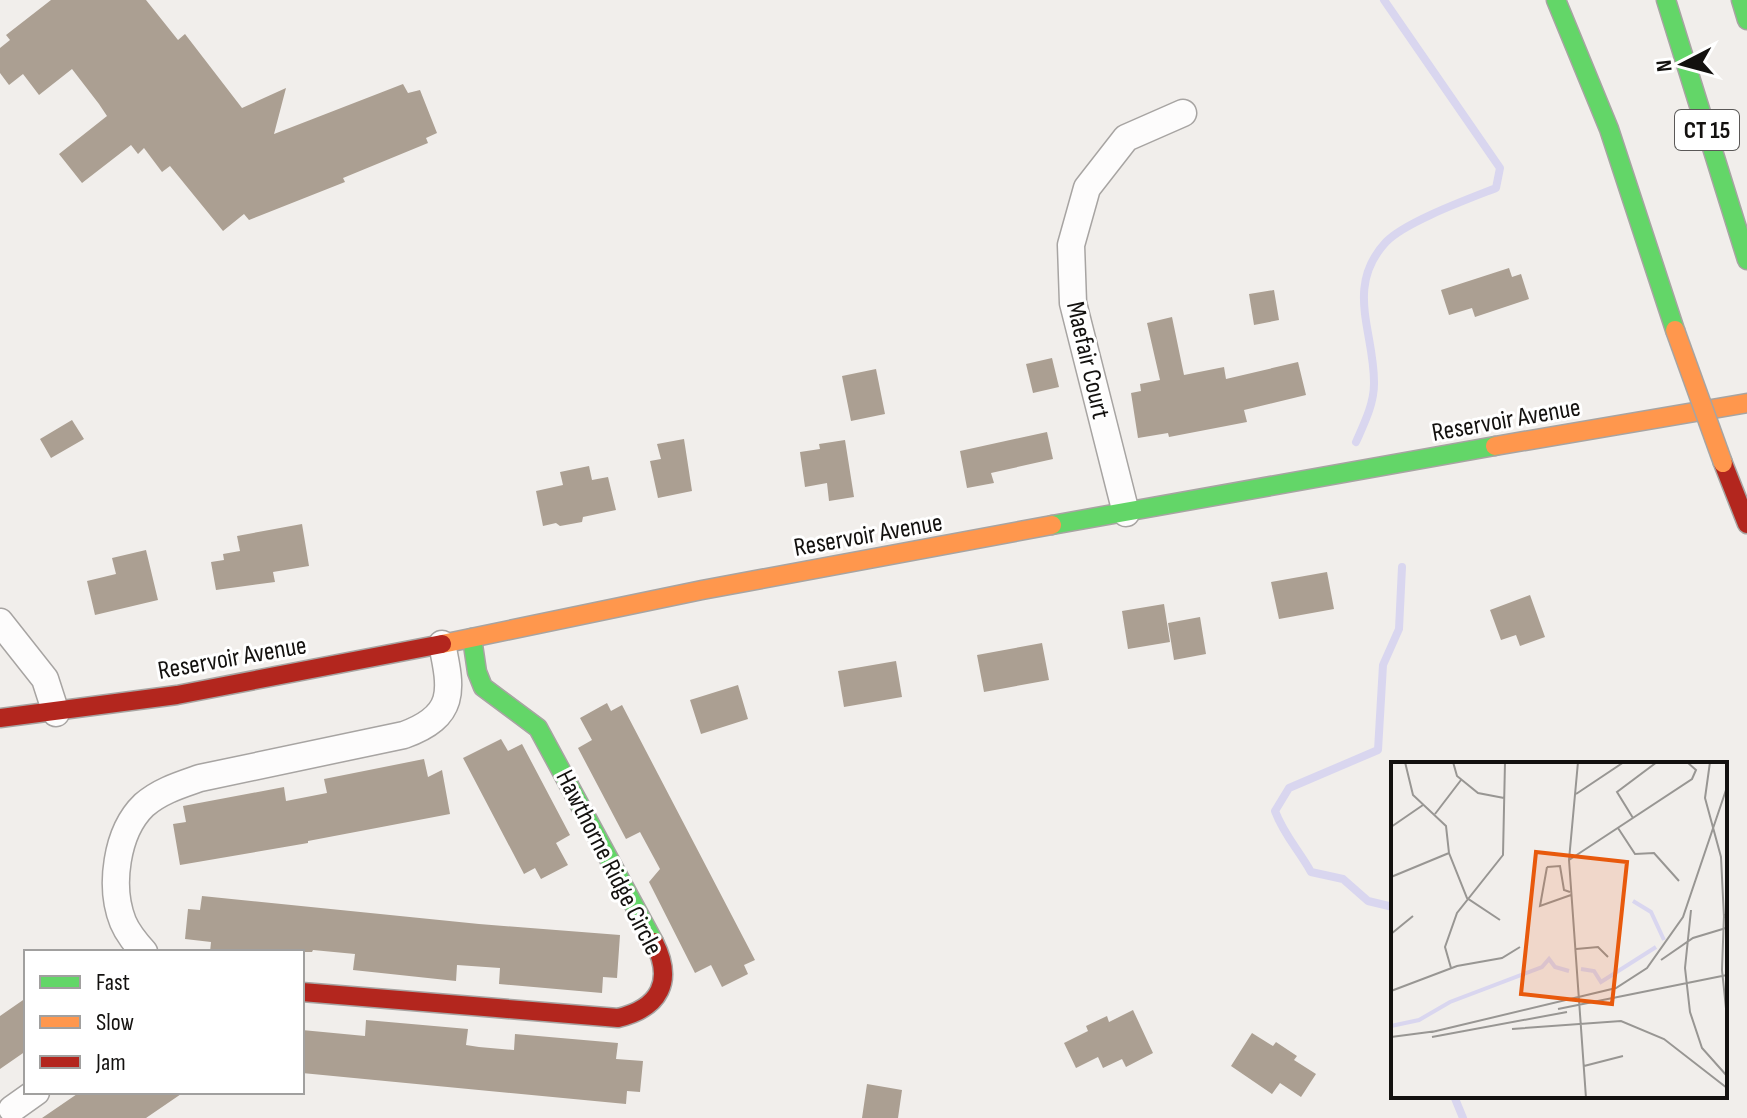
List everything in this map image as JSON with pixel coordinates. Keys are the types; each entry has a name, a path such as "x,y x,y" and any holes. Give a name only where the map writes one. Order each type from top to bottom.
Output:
{"main road":[{"path":"1556,0 1609,129 1675,330 1747,524"},
{"name":"CT 15","path":"1666,0 1747,260"},
{"path":"1741,0 1747,20"},
{"name":"Reservoir Avenue","path":"0,718 56,713 275,677 699,591 1747,403"},
{"name":"Hawthorne Ridge Circle","path":"304,992 607,1019 642,1012 657,995 664,971 652,939 543,734 483,687 477,672 472,638"}],"street":[{"name":"Maefair Court","path":"1126,513 1073,303 1071,245 1087,188 1126,138 1183,113"},
{"path":"0,622 45,679 56,713"},
{"path":"142,950 122,920 116,877 129,825 146,803 170,789 200,778 364,744 420,729 434,720 449,693 442,644"},
{"path":"12,1109 33,1094"}],"building":[{"path":"51,0 146,0 178,40 185,34 242,108 286,88 274,134 403,84 408,93 420,90 437,133 426,138 428,143 343,178 345,182 249,220 244,214 223,231 170,166 162,172 144,148 138,154 131,145 82,183 59,154 107,116 99,104 72,69 39,95 23,74 9,85 0,73 0,48 10,40 6,35"},
{"path":"1509,268 1512,277 1521,274 1529,299 1475,317 1472,308 1449,315 1441,290"},
{"path":"1274,290 1279,320 1254,325 1249,294"},
{"path":"1172,317 1184,375 1224,367 1226,379 1298,362 1306,395 1244,410 1247,422 1169,437 1168,433 1138,438 1131,393 1141,391 1140,384 1160,380 1147,323"},
{"path":"1052,358 1059,387 1033,393 1026,364"},
{"path":"876,369 885,414 851,421 842,376"},
{"path":"72,420 84,439 51,458 40,439"},
{"path":"1047,432 1053,459 991,473 994,483 967,488 960,451"},
{"path":"684,439 692,491 658,498 650,461 661,459 657,444"},
{"path":"845,440 854,497 829,501 827,483 805,487 800,452 820,449 819,444"},
{"path":"589,466 592,480 608,477 616,510 583,517 582,522 543,526 536,491 563,485 560,472"},
{"path":"302,524 309,566 273,572 275,582 216,590 211,562 224,560 223,554 240,551 237,536"},
{"path":"146,550 158,600 95,615 87,581 116,574 112,558"},
{"path":"1327,572 1334,609 1279,619 1271,582"},
{"path":"1530,595 1545,637 1520,646 1516,635 1501,640 1490,610"},
{"path":"1164,604 1170,642 1128,649 1122,611"},
{"path":"1200,617 1206,654 1174,660 1168,623"},
{"path":"1042,643 1049,680 984,692 977,655"},
{"path":"896,661 902,697 844,707 838,671"},
{"path":"738,685 748,719 701,734 690,700"},
{"path":"607,703 611,711 622,705 755,960 744,965 748,974 722,987 711,965 695,973 649,882 660,869 640,832 626,839 578,748 592,740 580,718"},
{"path":"501,739 508,751 522,744 570,835 556,843 568,865 541,879 535,868 524,874 463,758"},
{"path":"424,759 428,777 442,770 450,814 180,865 173,824 186,822 183,806 284,787 286,801 327,793 324,779"},
{"path":"202,896 620,935 617,978 603,977 602,993 499,984 500,968 457,965 456,981 353,970 355,954 313,950 210,950 211,942 185,939 188,909 200,910"},
{"path":"24,999 24,1052 0,1069 0,1016"},
{"path":"1133,1010 1153,1053 1126,1067 1122,1059 1103,1068 1098,1057 1076,1068 1064,1043 1088,1031 1086,1026 1107,1016 1109,1022"},
{"path":"366,1020 468,1029 466,1045 479,1047 514,1050 515,1034 618,1043 616,1059 643,1061 640,1092 627,1091 626,1104 304,1073 304,1030 365,1036"},
{"path":"1252,1033 1273,1046 1276,1042 1297,1056 1294,1060 1316,1074 1301,1097 1280,1083 1272,1094 1231,1066"},
{"path":"867,1084 902,1090 898,1118 862,1118"},
{"path":"77,1094 181,1094 146,1118 42,1118"}],"waterway":[{"path":"1356,442 1374,391 1364,293 1373,259 1386,242 1407,227 1496,188 1500,168 1384,0"},
{"path":"1391,907 1368,901 1343,879 1311,872 1275,811 1289,788 1378,750 1383,665 1399,629 1402,567"},
{"path":"1455,1098 1463,1118"}],"traffic: fast":[{"path":"1556,0 1609,129 1675,330"},
{"path":"1666,0 1747,260"},
{"path":"1741,0 1747,20"},
{"path":"1052,525 1495,446"},
{"path":"472,638 477,672 483,687 538,728 654,942"}],"traffic: slow":[{"path":"1675,330 1723,463"},
{"path":"1495,446 1747,403"},
{"path":"442,644 702,590 1052,525"}],"traffic: jam":[{"path":"1723,463 1747,524"},
{"path":"0,718 177,695 442,644"},
{"path":"304,992 618,1018 644,1007 659,991 663,969 654,942"}]}
